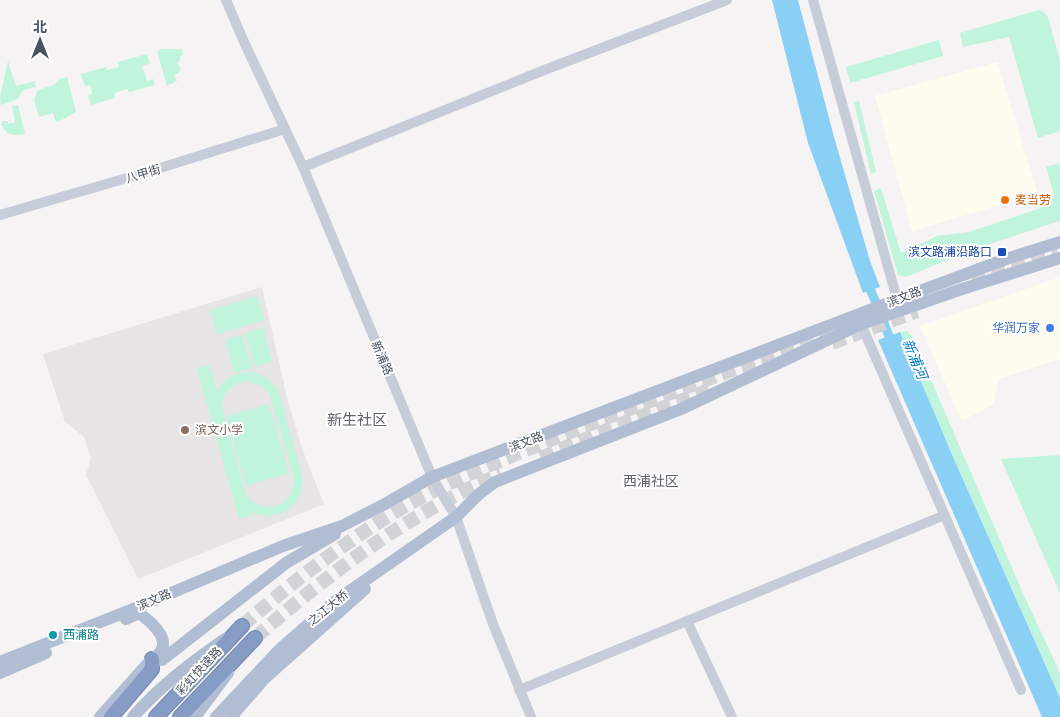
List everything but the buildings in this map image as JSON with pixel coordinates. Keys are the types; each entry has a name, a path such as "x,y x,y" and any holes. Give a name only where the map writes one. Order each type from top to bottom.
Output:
{"highway":[{"name":"彩虹快速路","path":"156,717 238,629"},
{"name":"彩虹快速路","path":"180,717 255,638"},
{"path":"112,717 152,669 152,658"}],"main road":[{"name":"滨文路","path":"0,662 283,546 342,526 432,477 860,319 1017,255 1060,242"},
{"name":"滨文路","path":"904,301 1060,258"},
{"name":"滨文路","path":"456,517 479,494 495,482 681,409 860,319"},
{"path":"152,658 162,660 286,564 385,504"},
{"name":"之江大桥","path":"216,717 280,649 334,602 456,517"},
{"path":"231,717 264,679 410,548"},
{"path":"0,673 139,614 152,623 163,639 161,650 100,717"},
{"path":"133,717 185,666 238,629"},
{"path":"195,717 255,638"}],"street":[{"name":"新浦路","path":"226,0 302,167 432,477 456,517 494,624 531,717"},
{"path":"302,167 547,69 727,0"},
{"path":"813,0 904,301"},
{"name":"八甲街","path":"0,215 285,129"},
{"path":"860,319 1022,690"},
{"path":"519,690 945,515"},
{"path":"687,621 732,717"}],"shaded area":[{"path":"997,62 1038,194 912,231 875,96"},
{"path":"1060,277 1060,359 999,379 993,405 962,421 920,326"},
{"name":"滨文小学","path":"262,287 288,402 303,451 324,504 138,579 86,475 91,458 84,437 65,422 43,354"}],"green space":[{"path":"1039,10 1048,17 1060,61 1060,131 1038,138 1009,37 963,47 960,33"},
{"path":"939,40 943,56 850,83 846,67"},
{"path":"162,49 182,49 183,55 180,56 180,60 177,63 180,66 180,72 174,75 177,81 167,86 157,51"},
{"path":"147,54 150,63 142,66 147,81 153,79 155,85 129,92 128,89 114,93 115,98 91,105 88,96 92,94 90,85 85,86 81,74 106,67 107,70 119,67 118,62"},
{"path":"8,61 16,86 34,81 36,87 25,90 18,99 1,105 0,97"},
{"path":"67,77 76,112 56,122 53,113 39,117 34,100 38,90 54,85 60,79"},
{"path":"859,101 876,172 871,174 854,102"},
{"path":"18,105 25,134 17,135 8,133 1,124 3,121 8,121 8,124 15,122 12,106"},
{"path":"1060,163 1060,221 974,249 906,277 898,275 874,191 881,188 901,253 937,236 969,232 1050,205 1054,195 1046,167"},
{"path":"257,296 264,320 217,334 210,310"},
{"path":"263,328 272,361 255,367 245,334"},
{"path":"907,331 912,336 1022,591 1060,673 1060,698 956,464 900,332"},
{"path":"242,335 252,368 234,373 225,340"},
{"path":"209,365 217,390 231,377 248,372 265,377 279,391 303,480 302,490 298,498 286,511 270,516 251,512 251,516 239,519 197,368","holes":["246,381 262,386 270,395 293,475 293,485 285,501 270,507 253,502 246,494 222,407 224,396 235,385"]},
{"path":"269,404 289,473 246,486 226,416"},
{"path":"1060,455 1060,593 1001,459"}],"water":[{"path":"772,0 798,0 834,137 870,261 880,287 863,293 808,143"},
{"path":"900,332 956,464 1060,698 1060,717 1042,717 878,340"}],"waterway":[{"name":"新浦河","path":"867,281 893,346"}],"tunnel":[{"path":"972,280 1057,249"},
{"path":"832,343 917,311"},
{"path":"242,626 338,549 400,509 440,488 565,434 830,333"},
{"path":"541,458 628,421 709,390"},
{"path":"255,638 312,590 371,546 434,507 501,474"}],"place":[{"name":"麦当劳","path":"1005,200"},
{"name":"滨文路浦沿路口","path":"1002,252"},
{"name":"华润万家","path":"1050,328"},
{"name":"滨文小学","path":"185,430"},
{"name":"西浦路","path":"53,635"}],"district":[{"name":"新生社区","path":"357,420"},
{"name":"西浦社区","path":"651,481"}]}
